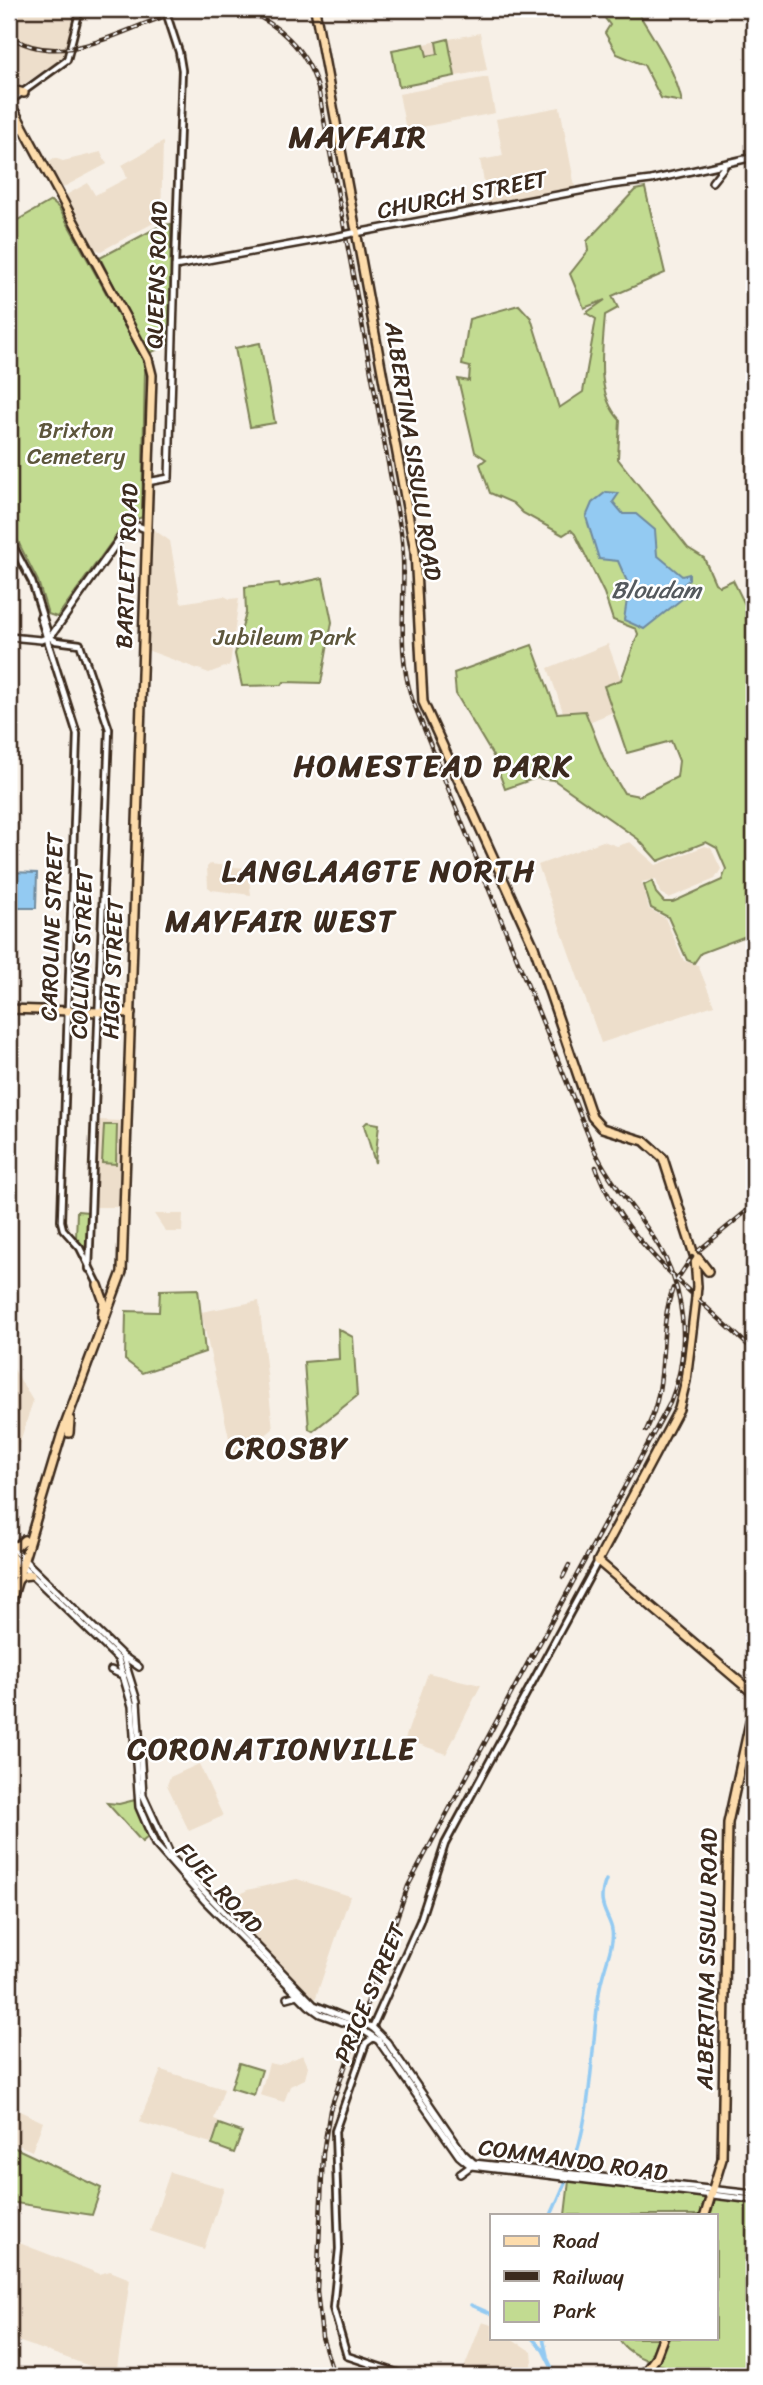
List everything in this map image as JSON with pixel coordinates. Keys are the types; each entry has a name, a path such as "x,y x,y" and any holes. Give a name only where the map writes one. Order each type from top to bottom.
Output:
{"highway":[{"path":"746,9 754,12"}],"main road":[{"name":"ALBERTINA SISULU ROAD","path":"315,9 417,570 419,671 425,709 534,947 592,1117 602,1128 644,1141 660,1154 666,1164 695,1258 696,1298 685,1381 676,1416 598,1561"},
{"path":"9,89 24,93"},
{"path":"9,102 58,196"},
{"path":"9,112 58,196"},
{"name":"CHURCH STREET","path":"175,266 729,164 754,157"},
{"path":"712,182 716,173 729,164"},
{"name":"BARTLETT ROAD","path":"58,196 150,367 149,533 142,667"},
{"name":"QUEENS ROAD","path":"148,482 169,478 175,266"},
{"path":"9,637 28,639 47,636 60,624 124,532 131,527 149,533"},
{"name":"HIGH STREET","path":"110,1301 120,1272 142,667"},
{"path":"9,1009 129,1013"},
{"path":"686,1230 700,1262 709,1273 697,1283"},
{"path":"98,1285 104,1302 101,1320"},
{"path":"9,1593 16,1578 17,1559 80,1373 110,1301"},
{"path":"9,1609 17,1559 110,1301"},
{"path":"69,1433 70,1412"},
{"path":"9,1545 17,1546 24,1540"},
{"path":"9,1545 17,1559 31,1576 120,1656 139,1667 127,1676 113,1670 120,1656 116,1645 17,1559"},
{"path":"598,1561 754,1694"},
{"path":"16,1578 31,1576"},
{"name":"FUEL ROAD","path":"120,1656 127,1676 132,1712 138,1803 152,1839 166,1859 298,1995 317,2012 354,2023"},
{"name":"FUEL ROAD","path":"127,1676 137,1704 143,1795 171,1856 314,2005 371,2030"},
{"name":"ALBERTINA SISULU ROAD","path":"705,2214 722,2159 728,1823 754,1704"},
{"path":"287,1998 298,1995"},
{"name":"COMMANDO ROAD","path":"371,2030 461,2158 471,2166 754,2193"},
{"name":"COMMANDO ROAD","path":"371,2030 399,2059 463,2153 474,2163 713,2191 754,2200"},
{"path":"366,2043 373,2038 379,2040"},
{"path":"460,2174 471,2166"},
{"path":"642,2376 655,2359 662,2340"}],"street":[{"path":"9,102 67,60 80,9"},
{"name":"QUEENS ROAD","path":"165,9 182,65 175,266"},
{"name":"CAROLINE STREET","path":"9,538 32,582 77,734 61,1221 63,1230 80,1248 89,1270"},
{"name":"COLLINS STREET","path":"47,636 56,641 80,644 108,729 89,1270"},
{"path":"89,1270 110,1301"},
{"name":"PRICE STREET","path":"407,2376 349,2357 338,2328 333,2308 339,2249 335,2131 371,2030 417,1926 445,1844 598,1561"}],"shaded area":[{"path":"9,9 74,9 65,56 18,88 9,85"},
{"path":"480,33 487,70 431,81 424,44"},
{"path":"488,77 495,113 406,130 399,94"},
{"path":"560,107 575,187 488,204 480,160 503,156 496,119"},
{"path":"163,142 161,219 101,251 92,248 65,198 66,195 88,183 95,195 127,178 122,165"},
{"path":"101,152 107,164 60,189 46,163 54,158 63,161"},
{"path":"150,527 170,541 181,603 224,596 230,599 239,598 230,665 209,673 147,650"},
{"path":"608,644 621,680 604,686 613,712 589,722 585,711 563,712 548,668"},
{"path":"603,841 617,846 630,842 656,865 705,846 711,848 721,869 715,879 669,898 660,893 656,879 642,882 649,909 665,918 684,961 698,965 714,1005 601,1043 538,865"},
{"path":"210,864 245,868 248,871 251,895 212,890 208,887 207,867"},
{"path":"98,1120 122,1121 119,1207 95,1207"},
{"path":"154,1214 183,1214 182,1232 166,1232"},
{"path":"259,1301 273,1429 234,1460 201,1312"},
{"path":"9,1361 33,1401 9,1476"},
{"path":"428,1673 481,1685 446,1754 405,1739"},
{"path":"199,1764 223,1816 189,1831 167,1785 170,1777"},
{"path":"297,1879 350,1896 315,2000 229,1913 241,1894 247,1890"},
{"path":"303,2055 308,2066 305,2079 290,2086 284,2102 260,2095 269,2063 279,2065"},
{"path":"161,2070 224,2089 214,2119 219,2121 211,2143 139,2122"},
{"path":"9,2106 43,2122 32,2151 9,2141"},
{"path":"170,2172 224,2188 204,2249 150,2231"},
{"path":"9,2239 100,2274 110,2271 130,2279 116,2375 9,2338"},
{"path":"482,2322 490,2324 490,2340 514,2340 532,2352 533,2361 526,2376 461,2376"}],"green space":[{"path":"598,9 636,9 669,65 682,102 661,98 644,65 617,54 605,33 610,25"},
{"path":"448,39 455,76 399,87 392,50 424,44 427,56 438,54 436,42"},
{"path":"645,188 665,273 612,296 618,308 605,315 603,384 606,397 620,420 618,459 688,548 704,558 715,583 720,586 733,580 754,623 754,933 701,953 694,963 687,960 668,917 651,908 644,885 652,881 656,893 664,902 673,902 722,880 726,869 717,848 706,842 658,861 638,839 554,780 536,778 505,789 493,756 456,694 454,673 532,645 557,713 585,711 605,761 624,793 639,796 677,777 679,761 671,741 627,753 604,686 621,680 638,634 636,629 613,620 604,593 571,530 563,535 523,513 513,503 490,493 480,464 486,459 475,452 458,379 469,381 470,367 462,365 469,319 519,305 531,318 559,408 583,392 596,319 586,313 605,300 584,308 570,274 588,251 587,241 635,190"},
{"name":"Brixton Cemetery","path":"51,201 59,208 142,358 145,369 142,517 124,525 57,617 48,614 38,581 9,524 9,225"},
{"path":"171,224 169,344 148,354 100,258 160,226"},
{"path":"260,343 275,423 250,427 235,348"},
{"name":"Jubileum Park","path":"323,578 332,622 321,683 284,682 282,685 242,686 235,654 246,613 245,587 279,583 280,587"},
{"path":"367,1122 379,1124 375,1163 364,1125"},
{"path":"104,1125 117,1125 116,1164 102,1163"},
{"path":"77,1211 88,1212 87,1252 76,1239"},
{"path":"198,1289 205,1352 142,1373 125,1360 126,1311 159,1312 160,1290"},
{"path":"338,1329 353,1337 357,1396 313,1431 309,1429 304,1362 339,1359"},
{"path":"135,1800 149,1836 142,1842 107,1803 119,1804"},
{"path":"239,2063 262,2070 254,2095 231,2088"},
{"path":"219,2124 242,2132 234,2153 212,2145"},
{"path":"9,2145 101,2188 92,2215 9,2202"},
{"path":"569,2181 754,2203 754,2376 701,2373 660,2365 627,2349 620,2340 718,2340 718,2214 565,2214"}],"water":[{"name":"Bloudam","path":"606,492 619,493 613,502 623,514 636,514 655,530 657,555 682,576 689,574 689,580 684,584 687,595 644,629 624,620 629,586 618,561 599,559 586,517 592,503"},
{"path":"11,872 37,873 36,908 10,908"}],"waterway":[{"path":"570,2173 587,2107 600,1986 612,1941 611,1926 602,1899 606,1880"},
{"path":"551,2214 566,2181"},
{"path":"471,2305 490,2313"},
{"path":"534,2340 543,2350 556,2376"},
{"path":"543,2340 547,2356"}],"railway":[{"path":"9,36 31,46 54,49 77,47 191,9"},
{"path":"225,9 250,16"},
{"path":"241,9 267,21 289,39 307,61 318,88 401,532 404,658 412,699 593,1147 606,1171 664,1256 679,1297 683,1340 677,1383 670,1403 529,1663"},
{"path":"596,1167 607,1193 642,1243 754,1351"},
{"path":"698,1251 754,1205"},
{"path":"676,1281 692,1257"},
{"path":"646,1431 658,1394 665,1323 673,1288"},
{"path":"563,1577 569,1565"},
{"path":"334,2376 322,2337 317,2291 323,2153 330,2110 408,1886 532,1655"}],"district":[{"name":"MAYFAIR","path":"358,137"},
{"name":"HOMESTEAD PARK","path":"433,766"},
{"name":"LANGLAAGTE NORTH","path":"379,871"},
{"name":"MAYFAIR WEST","path":"281,921"},
{"name":"CROSBY","path":"287,1448"},
{"name":"CORONATIONVILLE","path":"272,1749"}]}
